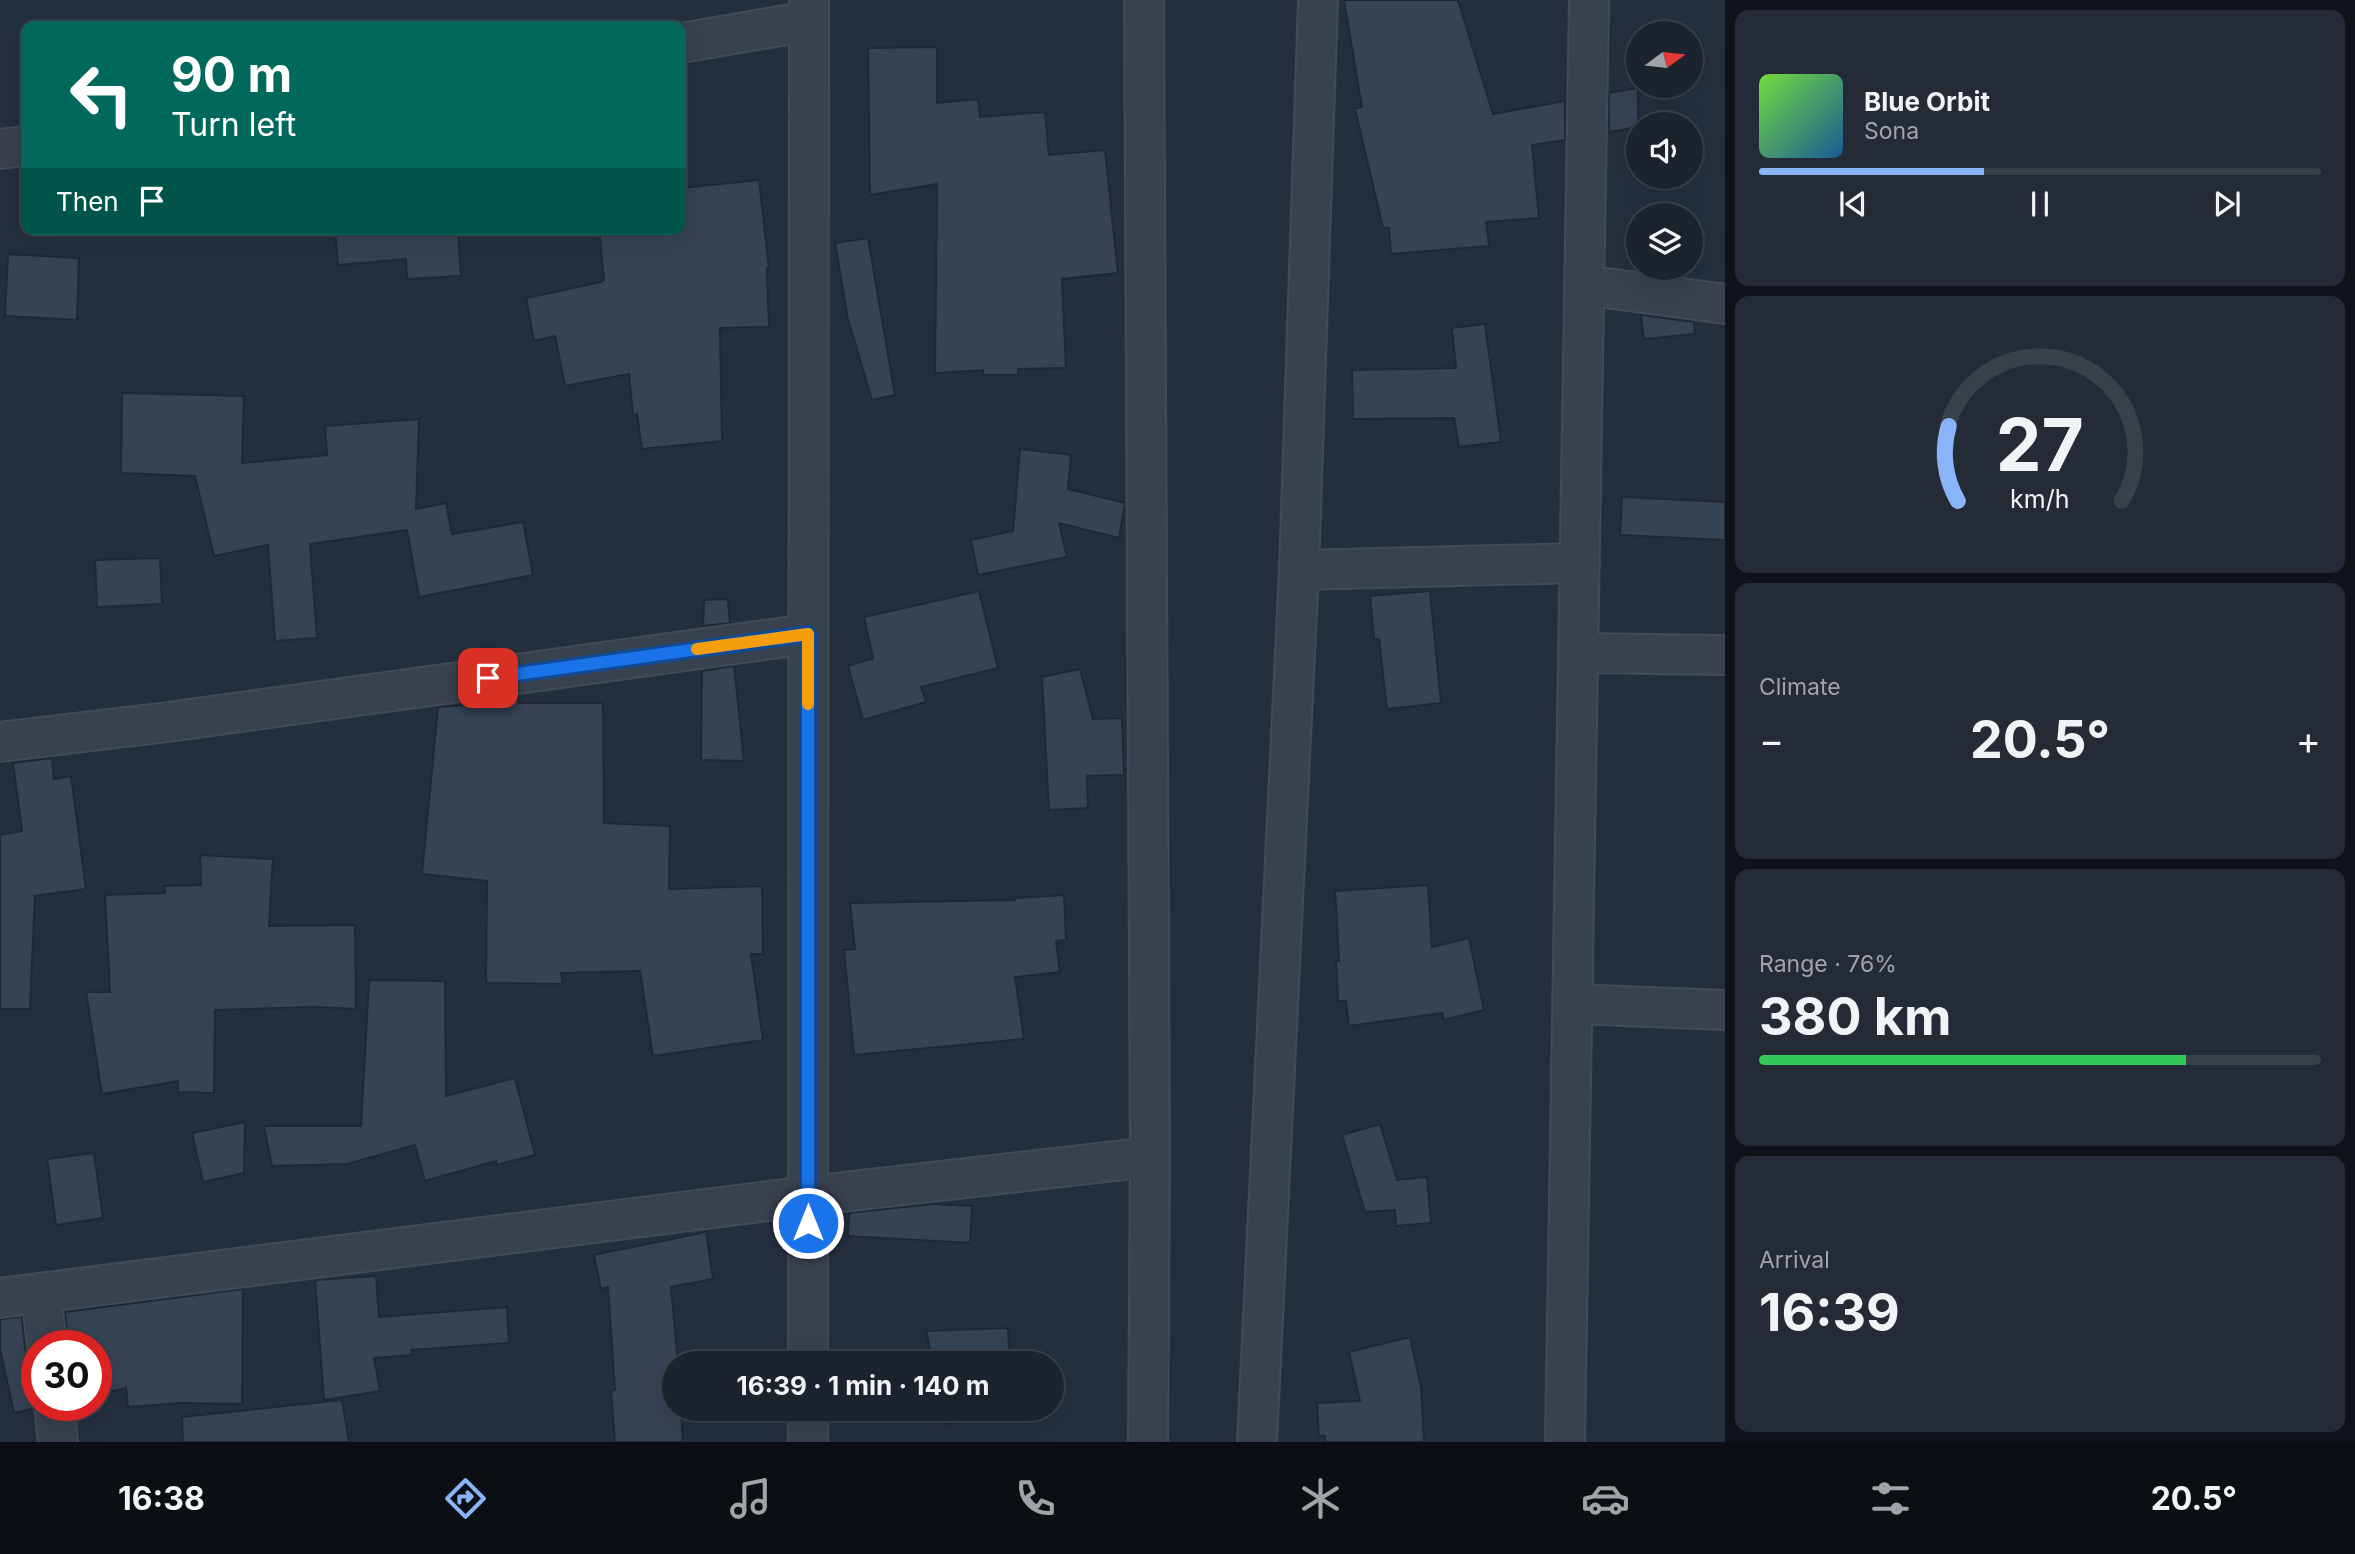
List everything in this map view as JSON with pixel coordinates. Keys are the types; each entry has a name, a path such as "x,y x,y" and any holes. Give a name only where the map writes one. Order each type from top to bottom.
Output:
{"street":[{"path":"1144,0 1150,1157 1148,1442"},
{"path":"1257,1442 1299,570 1318,0"},
{"path":"1566,1442 1589,0"},
{"path":"686,42 809,10 808,1351"},
{"path":"0,149 21,147"},
{"path":"1584,285 1725,304"},
{"path":"1299,570 1580,563"},
{"path":"0,742 168,722 808,634"},
{"path":"1578,653 1725,655"},
{"path":"1573,1004 1725,1010"},
{"path":"0,1298 808,1195 1150,1157"},
{"path":"41,1293 45,1330"},
{"path":"56,1421 58,1442"},
{"path":"808,1421 808,1442"}],"building":[{"path":"1344,0 1458,0 1493,114 1565,101 1565,140 1532,145 1539,218 1486,222 1489,246 1391,254 1389,228 1383,228 1355,109 1362,107"},
{"path":"937,47 937,103 978,99 980,117 1045,112 1049,155 1105,150 1118,273 1062,279 1066,368 1018,369 1018,375 983,375 983,370 935,373 937,184 870,195 868,48"},
{"path":"1626,90 1626,98 1638,98 1638,112 1626,112 1626,129 1609,132 1609,93"},
{"path":"759,180 769,268 769,327 720,328 722,441 642,449 637,414 633,415 629,374 565,386 555,336 534,341 526,298 602,282 600,235 686,235 686,187"},
{"path":"336,235 458,235 461,276 407,279 406,259 338,265"},
{"path":"868,238 895,395 872,400 848,319 835,243"},
{"path":"8,254 79,258 77,320 5,316"},
{"path":"1641,315 1694,322 1695,334 1644,339"},
{"path":"1485,324 1501,442 1459,447 1454,418 1353,419 1352,370 1456,368 1452,328"},
{"path":"122,393 244,396 242,463 327,455 325,426 419,419 416,509 446,503 452,534 523,522 533,575 419,597 407,530 310,544 317,638 275,641 268,545 214,556 195,476 121,473"},
{"path":"1020,449 1071,455 1068,489 1125,503 1119,538 1059,523 1067,557 978,575 971,540 1013,531"},
{"path":"1622,497 1725,502 1725,540 1620,535"},
{"path":"160,558 162,604 97,607 95,560"},
{"path":"979,591 998,668 921,687 926,702 863,720 848,666 873,658 864,617"},
{"path":"1430,591 1441,703 1387,709 1379,639 1374,639 1370,596"},
{"path":"728,599 730,623 703,626 704,600"},
{"path":"734,666 744,761 701,760 702,671"},
{"path":"1080,669 1093,719 1122,718 1124,775 1087,776 1088,808 1049,810 1042,677"},
{"path":"517,696 519,703 603,703 604,823 670,826 669,889 762,886 763,954 751,954 763,1040 653,1056 640,971 561,973 563,984 486,983 487,881 422,874 438,707 480,704 480,701"},
{"path":"52,758 54,779 71,776 86,889 35,896 30,1009 0,1009 0,835 22,831 13,763"},
{"path":"200,855 273,859 269,926 355,925 356,1009 314,1007 215,1010 214,1093 178,1092 178,1081 102,1094 86,992 110,992 105,895 165,893 164,886 201,885"},
{"path":"1428,885 1432,947 1469,938 1484,1010 1444,1020 1442,1013 1349,1026 1346,1001 1338,1001 1335,891"},
{"path":"1064,895 1066,940 1056,941 1060,972 1015,977 1024,1039 854,1055 844,950 855,949 850,903 1015,900"},
{"path":"369,980 445,981 446,1096 515,1078 535,1155 497,1165 496,1161 425,1181 415,1145 347,1164 272,1166 264,1126 361,1126"},
{"path":"245,1122 244,1173 203,1182 192,1133"},
{"path":"1380,1124 1397,1180 1427,1177 1431,1223 1396,1226 1395,1210 1365,1212 1342,1135"},
{"path":"94,1153 103,1218 56,1225 47,1159"},
{"path":"932,1204 972,1206 970,1243 848,1236 849,1213"},
{"path":"706,1232 713,1279 671,1287 677,1351 662,1351 662,1421 682,1421 683,1442 615,1442 611,1391 615,1390 608,1287 601,1289 594,1255"},
{"path":"376,1276 379,1317 507,1307 509,1343 411,1350 412,1355 374,1358 380,1391 324,1400 315,1280"},
{"path":"243,1289 242,1404 181,1403 128,1407 126,1388 112,1391 112,1330 67,1330 65,1312"},
{"path":"22,1317 21,1411 14,1413 0,1349 0,1319"},
{"path":"1008,1328 1009,1351 930,1351 926,1331"},
{"path":"1410,1337 1421,1387 1424,1442 1325,1442 1325,1436 1319,1436 1317,1403 1360,1401 1349,1352"},
{"path":"342,1400 349,1442 183,1442 182,1417"}],"slow traffic":[{"path":"697,649 808,634 808,704"}],"route":[{"path":"488,678 808,634 808,1223"}]}
